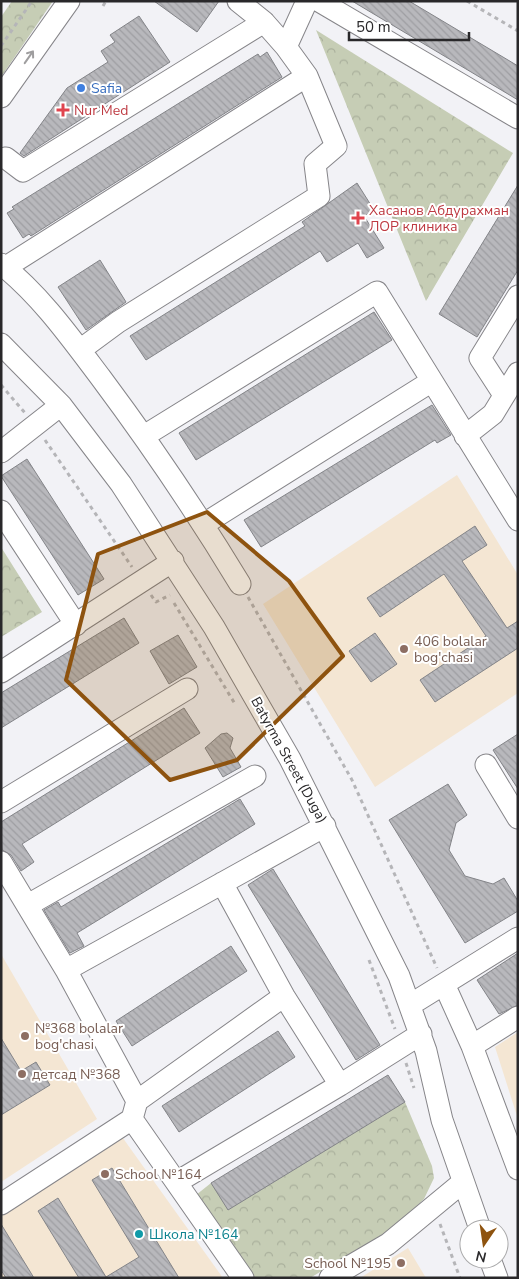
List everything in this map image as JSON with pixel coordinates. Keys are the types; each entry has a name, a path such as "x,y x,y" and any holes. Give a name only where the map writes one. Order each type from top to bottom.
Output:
{"street":[{"path":"1,97 69,1"},
{"path":"80,350 118,322 320,196 315,164 336,146 307,76 286,47 264,22 238,1"},
{"path":"286,47 307,1"},
{"path":"319,1 518,118"},
{"path":"6,158 23,171 264,22"},
{"path":"240,584 204,524 144,436 80,350 27,285 4,265 307,76"},
{"path":"144,436 377,292 518,520"},
{"path":"504,395 480,358 518,296"},
{"name":"Batyrma Street (Duga)","path":"1,344 61,405 122,484 173,561 252,692 325,826 388,949 410,1005 421,1034 442,1120 476,1219"},
{"path":"465,436 493,414 518,373"},
{"path":"204,524 432,381"},
{"path":"1,452 61,405"},
{"path":"1,511 76,625"},
{"path":"1,672 173,561"},
{"path":"1,802 187,688"},
{"path":"486,765 518,818"},
{"path":"15,897 255,776"},
{"path":"66,970 325,826"},
{"path":"1,862 15,897 66,970 135,1110 177,1182 243,1278"},
{"path":"222,883 284,996 340,1085"},
{"path":"410,1005 518,938"},
{"path":"444,984 472,1046 518,1169"},
{"path":"1,1204 135,1110 284,996"},
{"path":"472,1046 518,1017"},
{"path":"177,1182 340,1085 421,1034"},
{"path":"330,1278 388,1244 434,1207 448,1192 463,1182"}],"path":[{"path":"1,46 32,1"},
{"path":"103,6 106,1"},
{"path":"467,1 518,31"},
{"path":"1,385 35,425 156,602 169,594 240,712"},
{"path":"240,584 352,780 444,984"},
{"path":"367,955 401,1046 415,1091"},
{"path":"434,1207 460,1278"}],"highlighted area":[{"path":"207,512 289,581 343,656 237,760 170,780 66,680 98,554"}],"shaded area":[{"name":"406 bolalar bog'chasi","path":"457,475 518,575 518,693 375,787 263,604"},
{"name":"№368 bolalar bog'chasi","path":"1,954 97,1119 1,1182"},
{"path":"518,1032 518,1119 495,1047"},
{"name":"School №164","path":"120,1134 223,1278 1,1278 1,1215"},
{"name":"School №195","path":"408,1248 426,1278 360,1278"}],"green space":[{"path":"12,1 53,1 1,77 1,17"},
{"path":"316,30 513,153 426,301"},
{"path":"1,547 42,612 1,637"},
{"path":"405,1102 432,1166 434,1178 424,1199 395,1227 310,1278 252,1278 196,1195 211,1183"}],"building":[{"path":"154,1 219,1 197,32"},
{"path":"352,1 409,1 518,66 518,100"},
{"path":"139,16 170,62 24,156 20,153 67,88 108,62 101,51 115,42 110,35"},
{"path":"267,52 282,77 31,236 29,234 23,238 7,213 14,209 12,207 258,54 260,57"},
{"path":"357,183 374,210 364,216 384,248 367,258 358,243 327,262 320,251 146,360 130,336 305,226 302,222"},
{"path":"518,185 518,270 477,337 439,314"},
{"path":"100,260 126,302 86,330 58,287"},
{"path":"374,312 392,340 196,460 179,433"},
{"path":"432,405 451,435 437,443 435,440 261,547 244,520"},
{"path":"27,459 104,579 78,595 1,476"},
{"path":"475,526 487,545 462,561 507,628 518,621 518,648 435,702 420,680 486,636 444,574 380,617 367,598"},
{"path":"124,618 139,643 1,728 1,693"},
{"path":"375,633 397,664 371,682 349,651"},
{"path":"178,635 197,667 169,684 150,651"},
{"path":"184,708 200,733 22,844 34,862 21,871 11,855 2,850 1,822"},
{"path":"227,733 233,738 230,748 241,767 223,777 205,748 221,734"},
{"path":"518,734 518,789 493,750"},
{"path":"448,784 467,815 456,823 449,850 465,876 493,884 504,878 518,901 518,911 465,943 389,820"},
{"path":"240,799 255,824 77,933 84,946 70,953 44,910 58,902 61,907"},
{"path":"273,869 380,1045 356,1060 248,885"},
{"path":"231,946 247,971 132,1046 116,1021"},
{"path":"518,953 518,1005 499,1014 477,980"},
{"path":"278,1031 295,1057 179,1132 162,1106"},
{"name":"детсад №368","path":"1,1038 21,1071 36,1062 50,1085 1,1115"},
{"path":"388,1075 405,1102 228,1210 211,1183"},
{"name":"Школа №164","path":"112,1168 179,1278 79,1278 38,1211 58,1198 106,1277 139,1257 92,1180"},
{"path":"1,1224 34,1278 6,1278 1,1270"}],"place":[{"name":"Safia","path":"81,88"},
{"name":"Nur Med","path":"63,110"},
{"name":"Хасанов Абдурахман ЛОР клиника","path":"358,218"},
{"name":"406 bolalar bog'chasi","path":"404,649"},
{"name":"№368 bolalar bog'chasi","path":"25,1036"},
{"name":"детсад №368","path":"22,1074"},
{"name":"School №164","path":"105,1174"},
{"name":"Школа №164","path":"139,1234"},
{"name":"School №195","path":"401,1263"}]}
